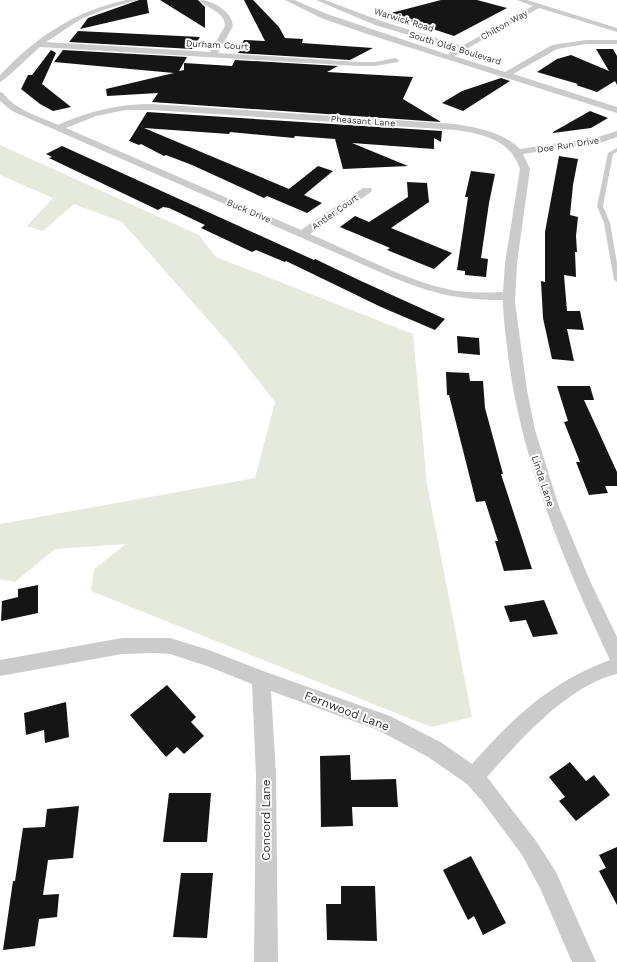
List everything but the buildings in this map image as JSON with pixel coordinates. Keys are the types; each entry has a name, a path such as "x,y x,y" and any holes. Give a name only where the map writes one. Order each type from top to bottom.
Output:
{"street":[{"path":"0,80 7,71 64,24 86,13 107,6 135,0"},
{"path":"202,0 227,16 230,23 230,26 213,55"},
{"name":"South Olds Boulevard","path":"288,0 348,24 449,57 506,75 614,105"},
{"name":"Warwick Road","path":"319,0 396,29 462,48"},
{"path":"520,0 617,30"},
{"name":"Chilton Way","path":"449,57 462,48 538,6"},
{"path":"506,75 555,47 586,42 617,42"},
{"name":"Durham Court","path":"38,44 358,64 375,64 395,60"},
{"name":"Buck Drive","path":"0,95 5,102 15,109 386,271 426,287 462,295 509,296"},
{"name":"Pheasant Lane","path":"58,128 93,113 107,109 152,107 456,127 478,131 497,138 519,152"},
{"name":"Doe Run Drive","path":"519,152 600,140 617,134"},
{"path":"509,296 516,225 526,169 524,160 519,152"},
{"name":"Antler Court","path":"303,234 366,190"},
{"name":"Linda Lane","path":"509,296 516,372 524,417 538,470 569,553 584,588 617,655"},
{"name":"Fernwood Lane","path":"0,668 122,646 170,646 210,658 261,679 383,723 435,750 474,777 489,794 529,848 548,880 584,962"},
{"path":"474,777 514,732 557,696 586,677 617,666"},
{"name":"Concord Lane","path":"261,679 266,775 266,962"}],"lane":[{"path":"617,150 611,153 600,206 607,223 617,280"}],"shaded area":[{"path":"0,145 199,235 216,257 413,334 427,484 472,717 431,727 91,591 94,569 126,544 55,549 15,582 0,579 0,524 255,478 275,402 233,348 122,222 74,204 43,231 27,226 53,198 0,175"}]}
